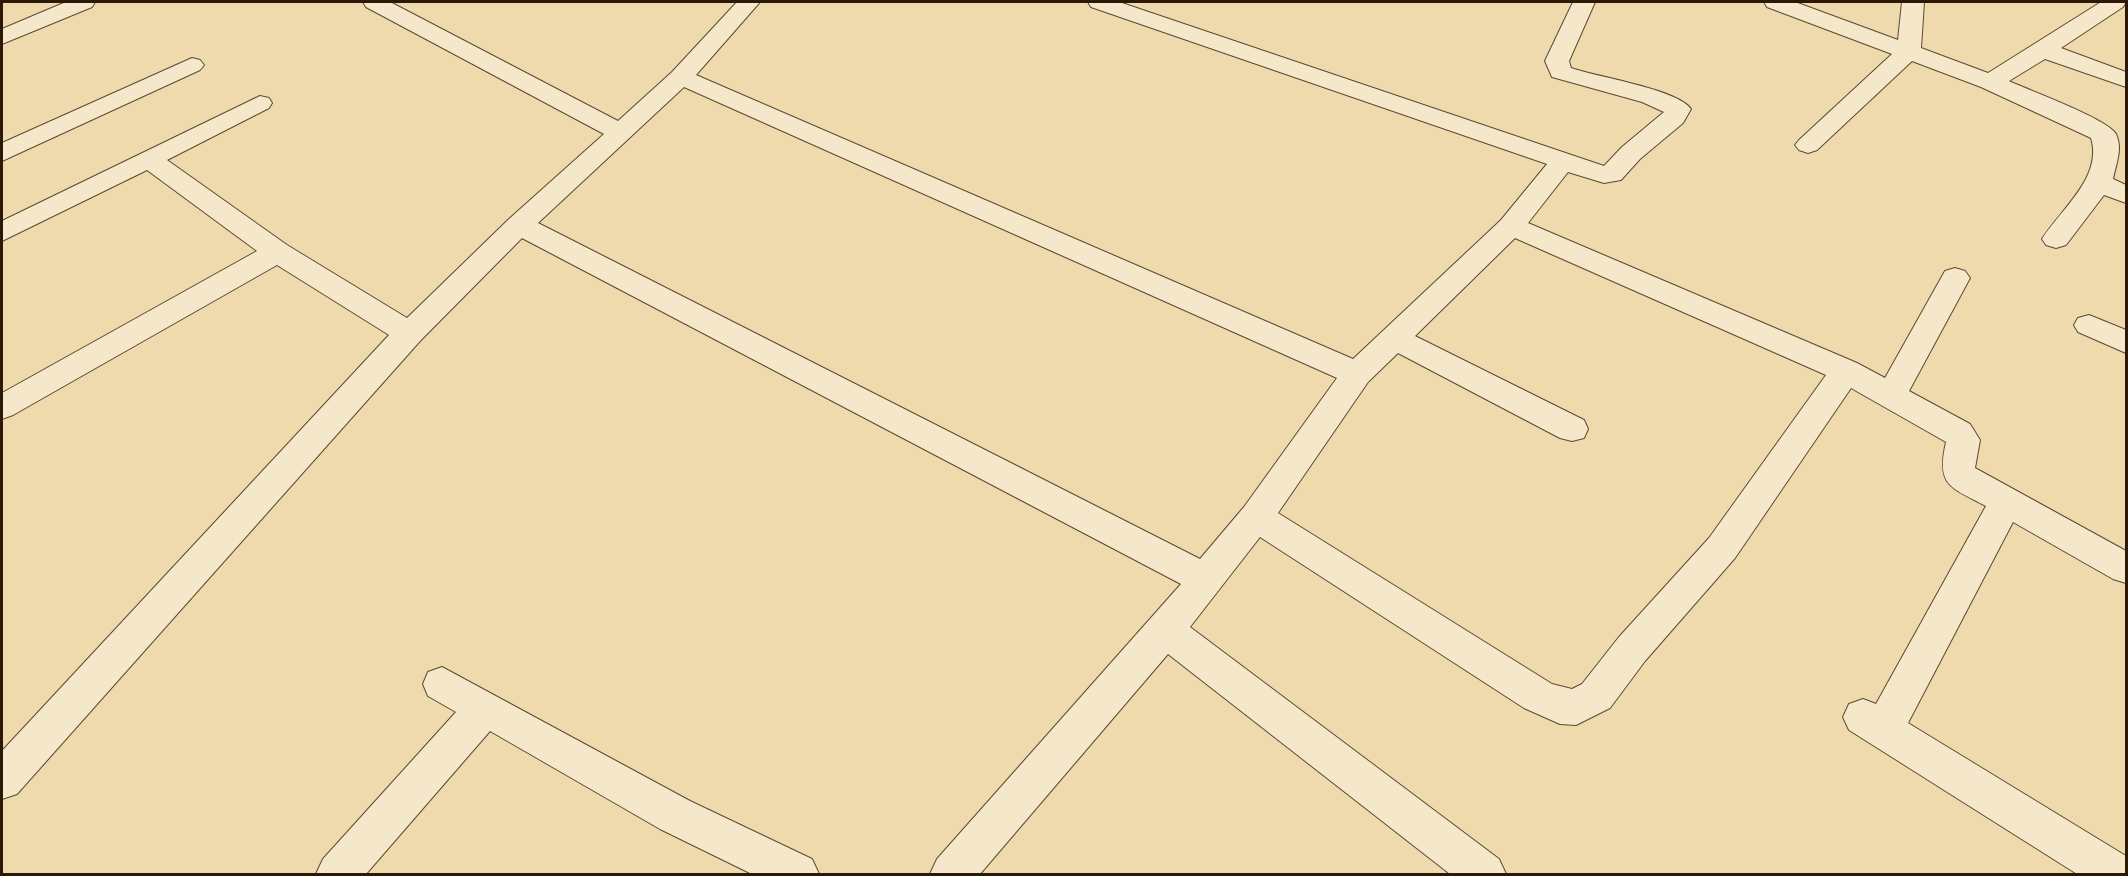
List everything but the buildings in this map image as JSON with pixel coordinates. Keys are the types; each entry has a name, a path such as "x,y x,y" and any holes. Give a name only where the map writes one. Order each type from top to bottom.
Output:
{"street":[{"path":"2,37 84,2"},
{"path":"374,2 622,133"},
{"path":"2,780 409,333 519,225 681,77 749,2"},
{"path":"1099,2 1604,175 1612,174 1631,153 1674,118 1678,109 1665,102 1584,81 1561,72 1557,61 1584,2"},
{"path":"1775,2 1990,82 2089,125 2103,134 2107,147 2099,183 2056,239"},
{"path":"1808,145 1909,51 1913,2"},
{"path":"1990,82 2115,2"},
{"path":"2043,50 2127,80"},
{"path":"2,153 192,64"},
{"path":"681,77 1357,374"},
{"path":"2,232 260,104"},
{"path":"149,159 277,252 409,333"},
{"path":"952,874 1165,630 1256,517 1357,374 1511,226 1563,161"},
{"path":"2099,183 2127,195"},
{"path":"519,225 1205,579"},
{"path":"1511,226 1846,371 1892,394 1958,433 1963,440 1957,462 1957,469 1962,477 2005,503 2127,568"},
{"path":"2,407 277,252"},
{"path":"1892,394 1955,278"},
{"path":"2089,325 2127,342"},
{"path":"1394,338 1572,429"},
{"path":"1256,517 1538,696 1560,706 1576,707 1596,696 1632,649 1722,548 1846,371"},
{"path":"2005,503 1874,723 2116,874"},
{"path":"1165,630 1484,874"},
{"path":"441,684 675,815 797,874"},
{"path":"338,874 485,708"}]}
